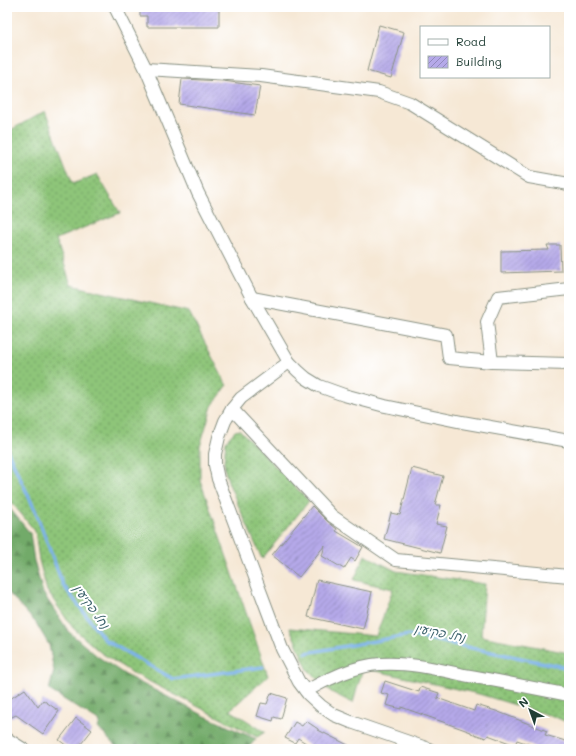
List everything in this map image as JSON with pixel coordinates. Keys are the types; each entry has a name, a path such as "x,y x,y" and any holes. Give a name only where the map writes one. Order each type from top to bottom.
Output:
{"street":[{"path":"115,7 146,69 198,193 252,298 289,362 306,378 319,386 344,395 385,406 462,422 569,441"},
{"path":"146,69 261,76 379,92 410,103 529,176 569,184"},
{"path":"492,362 487,322 498,297 569,289"},
{"path":"252,298 446,335 449,358 492,362 569,364"},
{"path":"289,362 241,398 232,409 221,432 215,454 215,465 218,479 282,649 299,682 306,691 321,706 334,714 351,722 429,749"},
{"path":"232,409 332,516 396,560 569,576"},
{"path":"306,691 326,680 368,666 379,664 407,665 438,670 569,695"},
{"path":"7,739 23,749"}],"green space":[{"path":"45,111 73,184 97,174 120,213 56,239 71,285 189,312 227,386 212,406 200,446 200,480 268,676 230,710 265,732 257,737 129,671 100,652 73,628 47,591 39,560 35,531 7,497 7,132"},
{"path":"240,430 309,501 262,559 229,484 225,471 224,461 226,441 235,431"},
{"path":"7,505 30,533 34,561 43,593 69,632 97,656 127,676 205,716 256,739 247,749 118,749 98,728 100,722 49,690 54,671 49,645 36,623 7,591"},
{"path":"365,555 396,571 485,584 481,636 569,653 569,723 555,717 479,694 363,668 353,703 331,692 308,670 290,628 376,636 393,589 354,580"}],"building":[{"path":"140,7 219,7 219,27 147,27 147,16 140,16"},
{"path":"379,25 404,32 391,78 367,71"},
{"path":"182,79 223,81 260,86 255,115 179,104"},
{"path":"547,245 560,245 561,271 501,273 501,251 549,250"},
{"path":"412,468 443,476 435,505 441,505 436,524 447,526 440,553 384,539 391,513 400,515"},
{"path":"312,506 337,529 336,531 363,547 355,561 351,558 344,569 322,556 325,545 299,577 272,555"},
{"path":"317,580 372,592 363,629 308,617"},
{"path":"385,681 419,692 420,687 439,693 437,698 474,711 476,705 496,711 547,731 545,735 569,742 569,749 533,749 534,746 517,740 515,745 488,735 486,738 471,733 401,707 401,709 386,705 389,695 381,693"},
{"path":"25,689 38,707 43,700 59,711 43,734 16,715 10,718 7,713 7,701"},
{"path":"271,693 287,698 281,719 274,717 273,721 257,716 261,703 267,704"},
{"path":"76,718 92,730 77,749 71,749 59,740"},
{"path":"306,721 318,730 356,749 315,749 298,738 295,743 285,738 295,722 302,726"}],"waterway":[{"name":"נחל פקיעין","path":"7,450 35,510 63,585 105,640 173,679 263,667"},
{"name":"נחל פקיעין","path":"306,653 409,635 569,668"}]}
